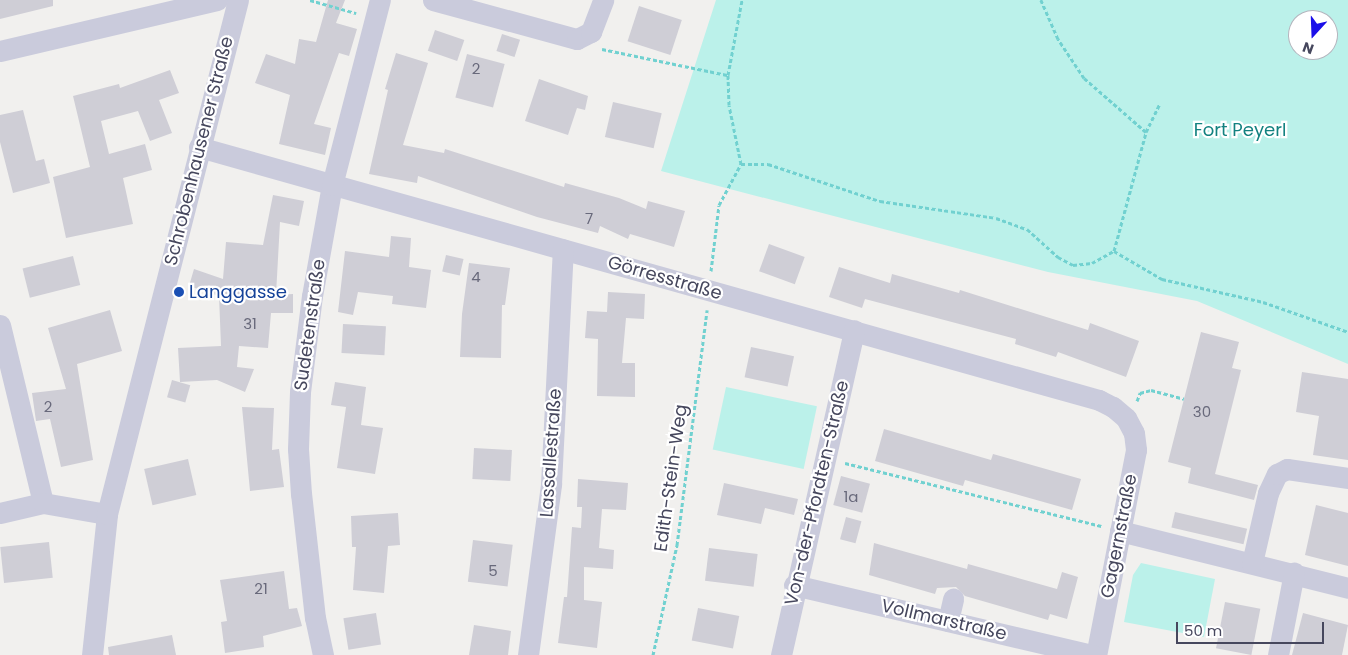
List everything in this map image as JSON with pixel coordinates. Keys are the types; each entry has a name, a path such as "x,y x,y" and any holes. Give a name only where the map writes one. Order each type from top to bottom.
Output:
{"street":[{"path":"0,51 217,0"},
{"name":"Schrobenhausener Straße","path":"92,655 107,514 238,0"},
{"path":"433,0 577,39 591,32 602,0"},
{"name":"Sudetenstraße","path":"323,655 306,555 298,449 308,334 332,185 377,9"},
{"name":"Görresstraße","path":"199,147 1099,400 1130,414"},
{"name":"Lassallestraße","path":"528,655 551,484 563,249"},
{"path":"0,325 43,503"},
{"name":"Von-der-Pfordten-Straße","path":"781,655 794,585 854,330"},
{"name":"Gagernstraße","path":"1094,655 1136,450 1130,414"},
{"path":"1252,563 1268,493 1277,474 1287,468 1348,478"},
{"path":"0,512 43,503 107,514"},
{"path":"1120,531 1348,588"},
{"path":"1278,655 1294,573"},
{"name":"Vollmarstraße","path":"794,585 1094,655"},
{"path":"948,621 953,599"}],"path":[{"path":"310,0 377,9"},
{"path":"710,279 719,205 741,164 729,105 728,75 742,0"},
{"path":"1041,0 1058,39 1084,78 1146,132"},
{"path":"599,48 728,75"},
{"path":"741,164 768,164 880,201 996,218 1027,229 1058,258 1073,265 1092,263 1114,251 1146,132 1160,104"},
{"path":"1114,251 1162,279 1264,302 1348,332"},
{"name":"Edith-Stein-Weg","path":"654,655 678,545 708,304"},
{"path":"1130,414 1140,393 1151,390 1184,399"},
{"path":"824,458 1120,531"}],"green space":[{"name":"Fort Peyerl","path":"716,0 1348,0 1348,364 1197,301 1048,272 661,171"},
{"path":"726,387 817,406 804,469 713,450"},
{"path":"1141,563 1215,579 1204,637 1124,622 1133,575"}],"building":[{"path":"0,0 53,0 53,6 0,19"},
{"path":"328,0 345,0 336,23 357,29 349,56 339,53 314,124 331,128 325,155 279,144 290,95 255,83 266,54 295,64 299,39 316,42"},
{"path":"639,6 682,20 670,55 628,41"},
{"path":"435,30 464,40 457,61 428,51"},
{"path":"502,34 520,40 515,57 496,51"},
{"path":"396,53 428,63 403,145 444,153 445,149 564,187 565,183 619,198 646,209 648,201 685,211 674,247 630,234 628,239 600,226 598,233 537,217 418,176 417,183 369,174 388,90 385,89"},
{"path":"467,54 505,64 493,108 455,97"},
{"path":"170,70 179,93 159,100 172,133 150,141 138,111 101,121 109,154 145,144 152,170 123,178 133,224 66,238 53,177 90,167 73,96 119,84 120,88"},
{"path":"539,79 588,96 585,110 577,108 568,135 525,121"},
{"path":"613,102 662,113 654,148 605,137"},
{"path":"23,110 36,161 44,159 50,183 13,193 0,142 0,115"},
{"path":"273,195 304,201 299,226 280,222 276,295 293,294 293,313 271,313 268,348 239,346 237,367 254,369 245,392 217,380 180,382 178,348 221,346 219,296 189,286 194,269 223,279 226,242 263,245"},
{"path":"391,236 411,238 409,267 431,270 426,308 392,304 393,296 358,292 353,315 338,312 345,251 389,257"},
{"path":"769,244 805,257 795,284 759,271"},
{"path":"446,255 464,259 460,276 442,272"},
{"path":"73,256 80,285 30,298 23,269"},
{"path":"469,263 510,268 505,305 502,305 501,358 460,357 462,314"},
{"path":"839,267 890,283 892,274 959,293 960,290 1088,330 1090,323 1139,341 1126,377 1058,352 1056,357 1015,344 1016,339 865,299 862,308 829,297"},
{"path":"608,292 645,294 644,319 626,318 622,363 635,363 635,397 597,396 598,339 585,338 587,311 607,312"},
{"path":"110,310 122,351 77,364 93,460 61,467 50,419 36,421 32,393 66,389 48,328"},
{"path":"343,324 386,326 384,355 341,353"},
{"path":"1201,332 1239,342 1232,368 1241,370 1215,474 1258,485 1254,500 1188,483 1191,468 1168,462"},
{"path":"751,347 794,356 788,386 745,377"},
{"path":"1302,372 1348,379 1348,460 1313,455 1319,416 1296,412"},
{"path":"172,380 190,385 185,403 167,397"},
{"path":"335,382 366,387 361,425 383,428 375,474 337,468 346,407 331,405"},
{"path":"242,407 274,408 272,450 279,449 284,487 250,491"},
{"path":"884,429 991,460 993,454 1081,479 1072,510 965,480 963,486 875,461"},
{"path":"474,448 512,450 510,481 472,479"},
{"path":"188,459 196,495 152,505 144,469"},
{"path":"841,476 870,484 862,513 833,505"},
{"path":"578,479 628,483 626,510 602,509 599,548 614,550 613,569 584,567 584,600 602,602 597,648 558,643 564,597 567,597 572,527 581,528 582,507 577,507"},
{"path":"724,483 798,499 794,515 765,508 761,524 717,515"},
{"path":"1316,505 1348,513 1348,566 1305,555"},
{"path":"1175,512 1247,529 1244,544 1171,528"},
{"path":"398,513 400,545 388,546 384,593 353,590 356,547 352,547 351,516"},
{"path":"846,517 861,521 856,543 840,539"},
{"path":"473,540 513,545 508,587 468,582"},
{"path":"49,542 53,578 4,583 0,547"},
{"path":"874,543 967,569 968,564 1057,589 1062,572 1078,577 1067,619 1050,614 1048,620 965,596 956,587 937,588 935,594 869,575"},
{"path":"709,548 758,554 754,587 705,581"},
{"path":"284,571 289,609 297,608 302,626 263,636 264,647 225,653 221,622 227,621 220,580"},
{"path":"1225,602 1260,609 1251,655 1216,648"},
{"path":"698,608 739,616 733,648 692,640"},
{"path":"376,613 381,645 348,650 343,618"},
{"path":"1303,613 1348,625 1342,655 1292,655"},
{"path":"474,625 511,631 508,655 469,655"},
{"path":"172,635 176,655 109,655 108,647"}],"place":[{"name":"Langgasse","path":"179,292"}]}
